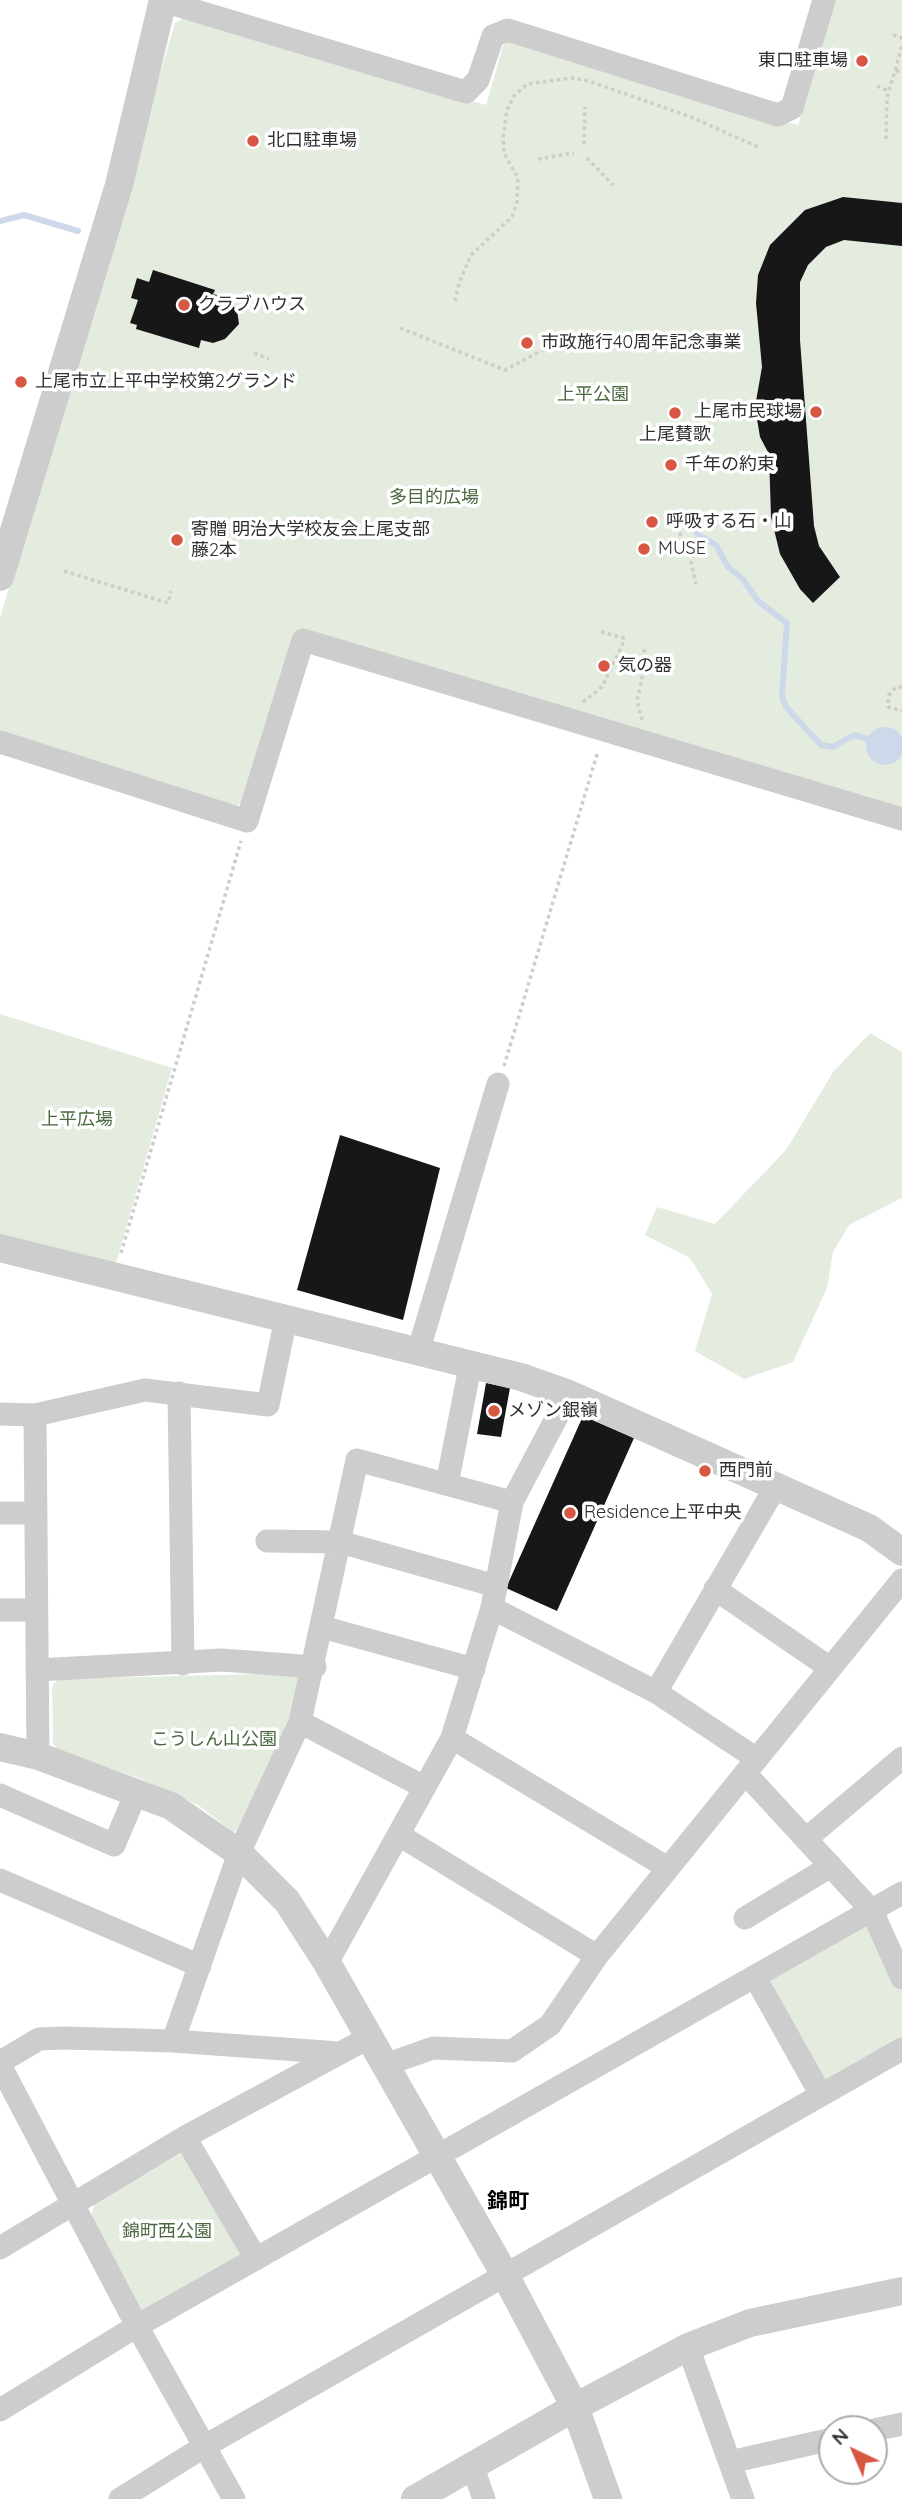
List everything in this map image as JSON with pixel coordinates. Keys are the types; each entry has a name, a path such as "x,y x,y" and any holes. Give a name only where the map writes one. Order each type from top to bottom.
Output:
{"street":[{"path":"0,578 118,185 163,0 466,92 478,80 493,36 508,30 778,115 792,108 824,0"},
{"path":"0,742 247,821 303,640 902,819"},
{"path":"419,1349 498,1084"},
{"path":"0,1248 471,1362 569,1394 869,1528 902,1552"},
{"path":"0,1415 35,1415 145,1390 268,1405 286,1318"},
{"path":"447,1484 471,1362"},
{"path":"179,1393 183,1664"},
{"path":"327,1963 452,1738 494,1597 512,1502 569,1394"},
{"path":"35,1415 37,1756"},
{"path":"173,2041 239,1853 300,1723 315,1667 357,1460 512,1502"},
{"path":"656,1692 776,1486"},
{"path":"0,1513 36,1513"},
{"path":"267,1541 340,1542 494,1597 656,1692 751,1766 806,1839 872,1910 902,1978"},
{"path":"385,2065 433,2048 512,2051 550,2025 597,1956 902,1580"},
{"path":"715,1589 830,1668"},
{"path":"0,1610 36,1610"},
{"path":"322,1627 474,1669"},
{"path":"37,1670 222,1660 315,1667"},
{"path":"300,1723 424,1787"},
{"path":"452,1738 668,1868"},
{"path":"0,1747 37,1756 171,1806 239,1853 287,1901 327,1963 505,2275 575,2407 608,2499"},
{"path":"806,1839 902,1758"},
{"path":"0,1795 114,1845 136,1793"},
{"path":"399,1835 597,1956"},
{"path":"745,1919 831,1867"},
{"path":"0,1880 200,1966"},
{"path":"0,2410 137,2326 902,1893"},
{"path":"755,1977 821,2095"},
{"path":"0,2248 72,2202 185,2137 370,2037"},
{"path":"234,2499 137,2326 0,2064 39,2039 173,2041 339,2053"},
{"path":"120,2499 205,2446 902,2049"},
{"path":"185,2137 256,2259"},
{"path":"415,2499 575,2407 688,2347 750,2323 902,2291"},
{"path":"688,2347 743,2499"},
{"path":"730,2462 818,2442"},
{"path":"472,2465 484,2499"}],"path":[{"path":"892,35 902,38"},
{"path":"886,139 889,91 902,46"},
{"path":"896,72 902,68"},
{"path":"455,301 459,283 471,255 486,238 512,217 517,202 517,178 504,153 503,137 507,110 514,96 527,84 572,78 589,81 691,117 758,148"},
{"path":"877,86 889,91"},
{"path":"584,144 585,107"},
{"path":"538,159 574,153"},
{"path":"587,158 613,185"},
{"path":"400,328 505,370 554,344"},
{"path":"254,353 270,359"},
{"path":"205,527 219,531"},
{"path":"679,533 695,550 691,562 696,584"},
{"path":"64,571 168,603 171,591"},
{"path":"578,703 587,701 602,687 626,639 601,632"},
{"path":"642,722 637,701 647,655 643,649"},
{"path":"902,687 896,687 889,695 887,707 902,711"},
{"path":"498,1084 604,729"},
{"path":"114,1276 247,821"}],"green space":[{"name":"上平公園","path":"835,0 902,0 902,810 298,628 245,799 235,808 0,733 0,618 175,23 187,17 486,105 503,46 508,41 798,125"},
{"name":"上平広場","path":"0,1014 172,1068 116,1263 0,1234"},
{"path":"870,1033 902,1052 902,1198 849,1225 833,1252 827,1288 793,1362 744,1379 695,1351 712,1294 690,1258 645,1235 657,1207 715,1224 786,1150 833,1072"},
{"name":"こうしん山公園","path":"298,1673 305,1681 243,1829 233,1832 198,1805 139,1778 58,1750 53,1744 52,1686 58,1679"},
{"path":"865,1925 874,1927 902,1991 902,2042 824,2087 768,1989 770,1979"},
{"name":"錦町西公園","path":"182,2153 242,2258 151,2313 141,2310 91,2216 95,2203"}],"water":[{"path":"885,727 898,733 904,746 898,759 885,765 872,759 866,746 872,733"}],"building":[{"path":"843,197 902,203 902,246 844,240 826,247 808,265 800,282 800,340 814,526 819,546 840,577 813,603 800,589 780,554 771,517 769,454 760,437 755,407 762,367 756,303 758,275 770,245 805,210"},
{"name":"クラブハウス","path":"153,270 215,290 213,294 224,297 237,310 239,324 225,339 213,343 201,340 199,348 136,329 137,325 130,323 138,300 131,298 137,278 149,282"},
{"path":"340,1135 440,1168 403,1320 297,1290"},
{"name":"メゾン銀嶺","path":"486,1383 510,1388 501,1437 477,1434"},
{"name":"Residence上平中央","path":"583,1416 634,1438 557,1611 506,1588"}],"waterway":[{"path":"0,221 24,215 78,231"},
{"path":"697,534 716,545 728,567 742,578 758,601 787,623 782,696 786,707 821,745 833,747 854,735 868,739"}],"place":[{"name":"東口駐車場","path":"862,61"},
{"name":"北口駐車場","path":"253,141"},
{"name":"クラブハウス","path":"184,305"},
{"name":"市政施行40周年記念事業","path":"527,343"},
{"name":"上尾市立上平中学校第2グランド","path":"21,382"},
{"name":"上尾市民球場","path":"816,412"},
{"name":"上尾賛歌","path":"675,413"},
{"name":"千年の約束","path":"671,465"},
{"name":"呼吸する石・山","path":"652,522"},
{"name":"寄贈 明治大学校友会上尾支部 藤2本","path":"177,540"},
{"name":"MUSE","path":"644,549"},
{"name":"気の器","path":"604,666"},
{"name":"メゾン銀嶺","path":"494,1411"},
{"name":"西門前","path":"705,1471"},
{"name":"Residence上平中央","path":"570,1513"}],"district":[{"name":"錦町","path":"508,2202"}],"park label":[{"name":"多目的広場","path":"434,498"}]}
